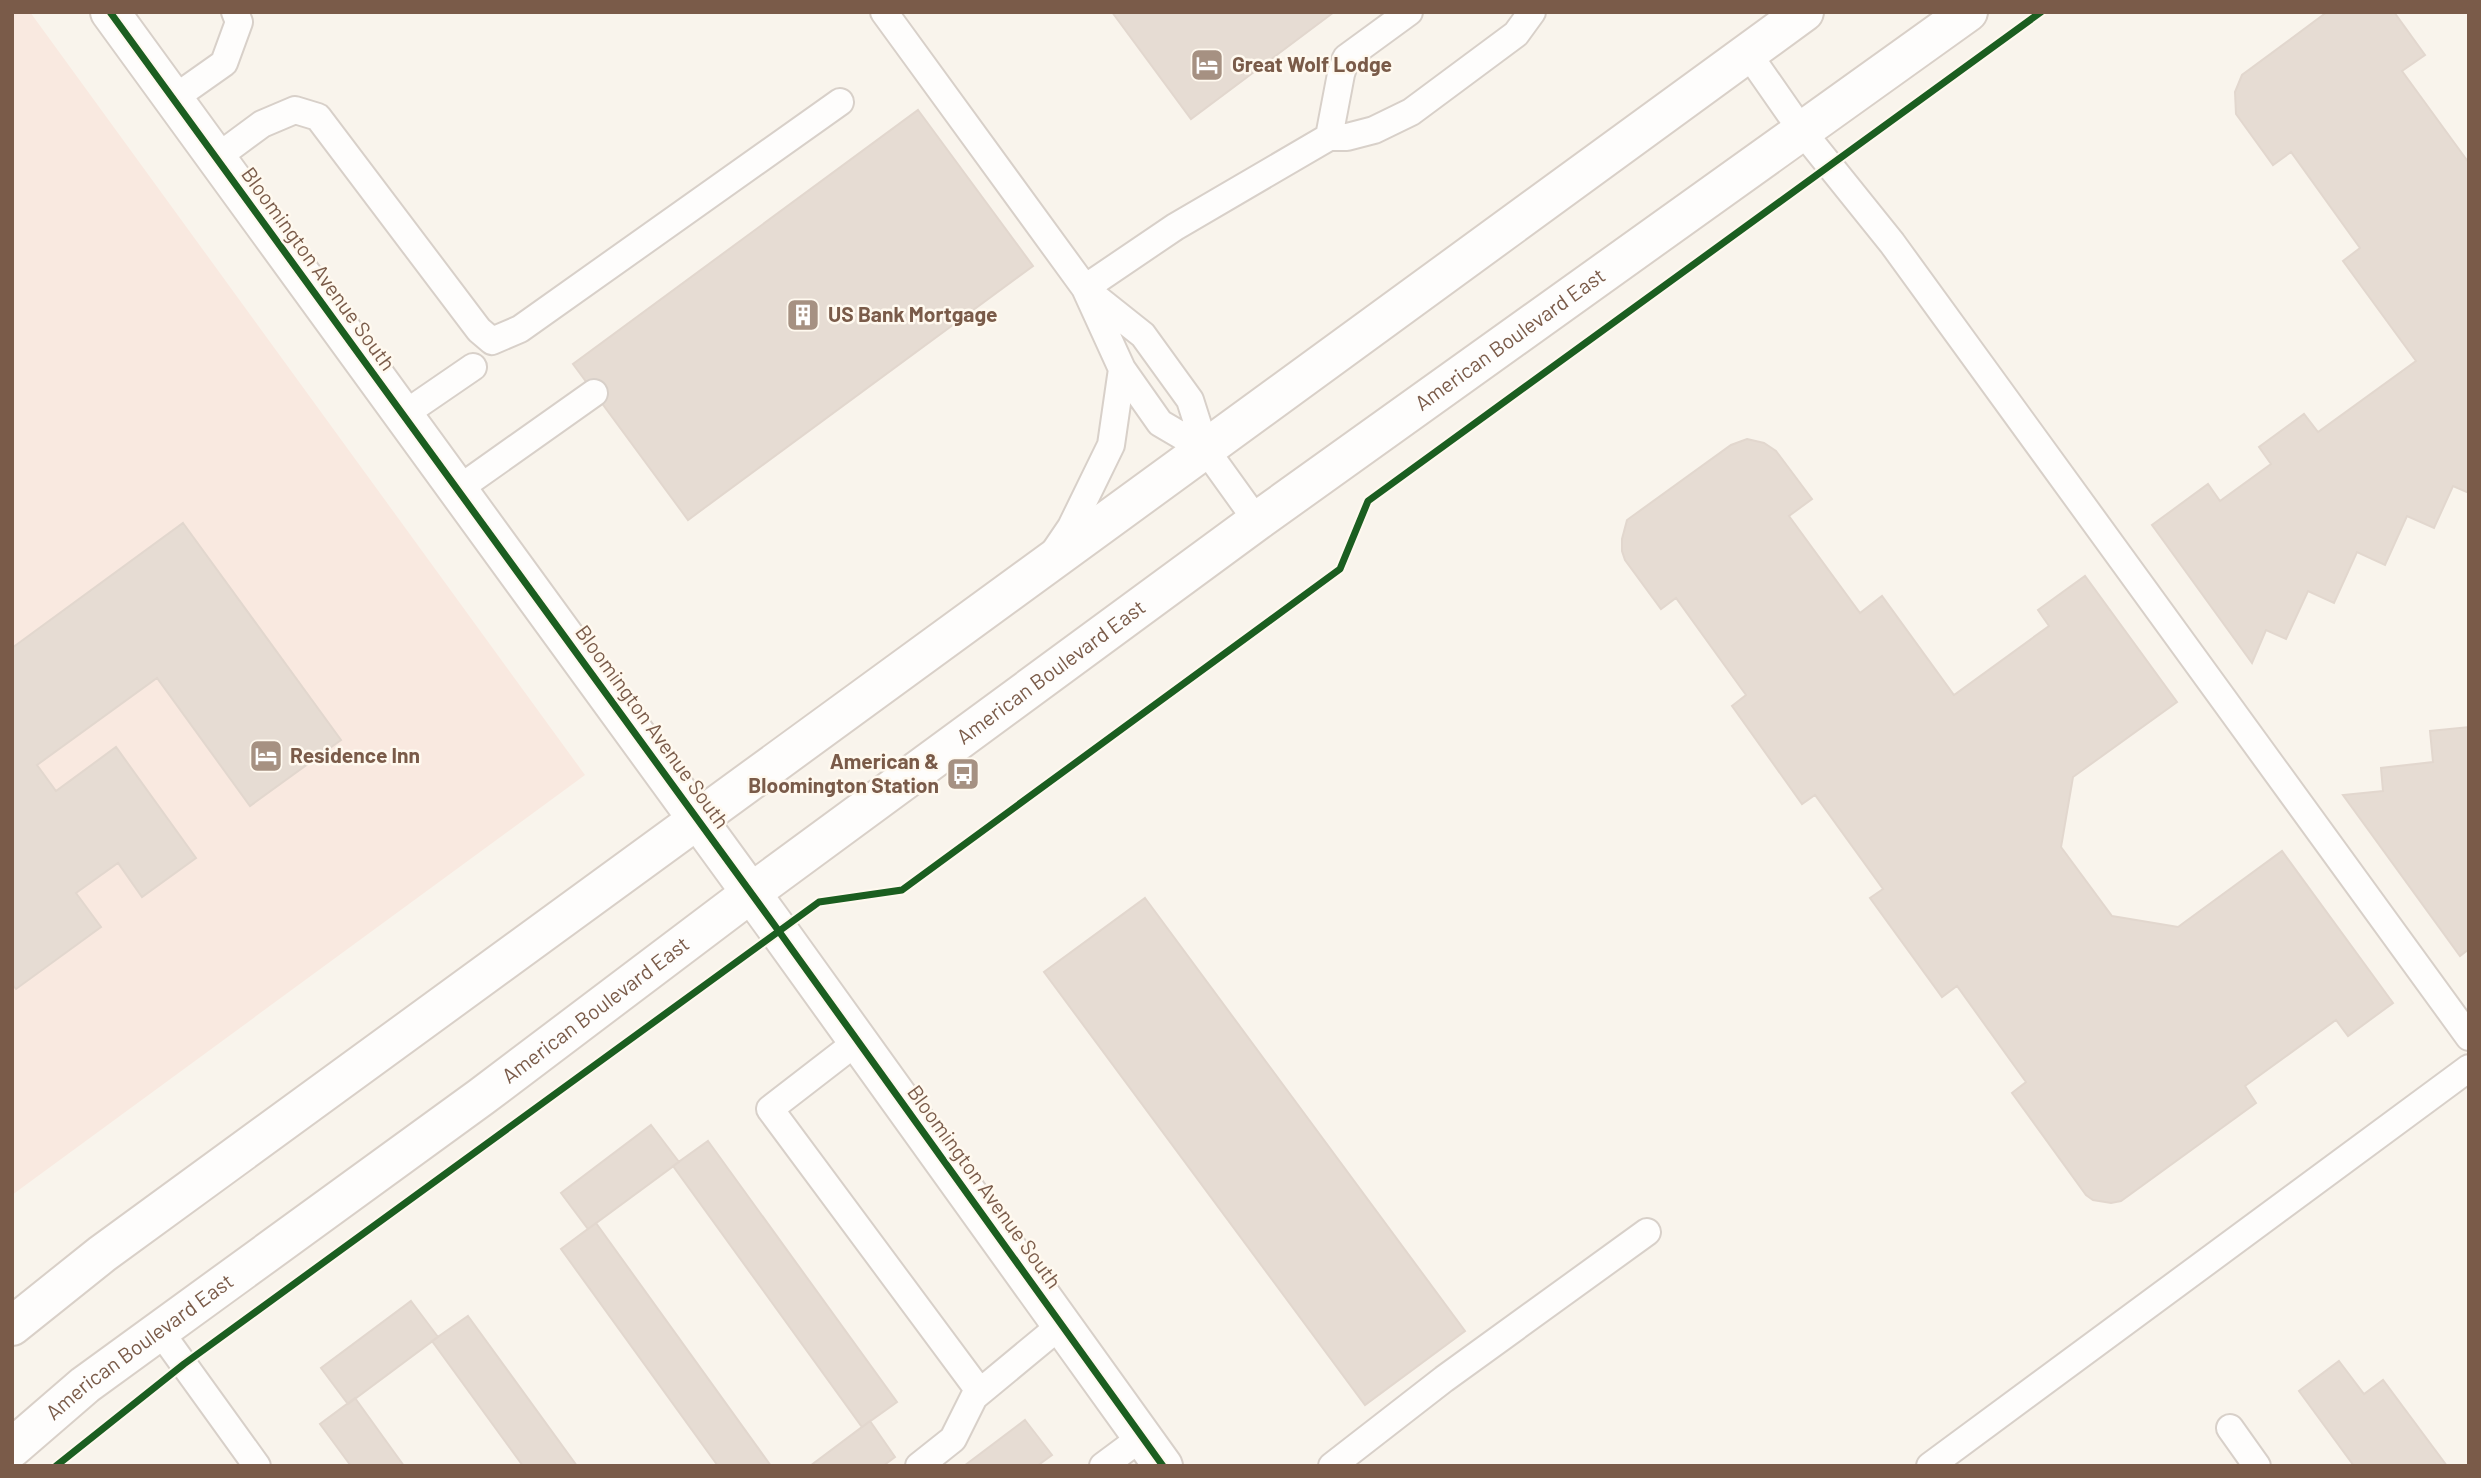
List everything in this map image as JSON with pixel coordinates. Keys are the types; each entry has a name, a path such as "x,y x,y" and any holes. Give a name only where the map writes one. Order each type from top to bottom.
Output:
{"main road":[{"name":"Bloomington Avenue South","path":"110,12 698,819 1152,1452"},
{"path":"12,1326 102,1254 1749,55 1804,12"},
{"name":"American Boulevard East","path":"12,1448 85,1385 481,1097 751,893 1257,521 1968,12"}],"lane":[{"path":"173,99 224,62 239,22 235,12"},
{"path":"884,12 1085,288 1122,369 1160,423 1206,450"},
{"path":"1329,137 1346,58 1409,12"},
{"path":"1085,288 1175,227 1329,137 1347,137 1374,130 1411,112 1516,34 1532,12"},
{"path":"1749,55 1802,131 1892,243 2469,1037"},
{"path":"216,158 262,124 295,110 318,117 479,330 492,341 520,329 558,303 840,102"},
{"path":"1085,288 1143,335 1191,400 1206,450 1257,521"},
{"path":"403,415 473,367"},
{"path":"1041,570 1071,527 1111,445 1122,369"},
{"path":"457,490 594,393"},
{"path":"858,1041 770,1109 980,1392"},
{"path":"1930,1466 2469,1069"},
{"path":"1332,1466 1444,1379 1647,1232"},
{"path":"919,1466 953,1439 974,1397 1061,1325"},
{"path":"159,1330 257,1466"},
{"path":"2230,1428 2257,1466"},
{"path":"1103,1466 1152,1452"}],"shaded area":[{"path":"12,12 30,12 585,775 12,1195"}],"building":[{"name":"Great Wolf Lodge","path":"1112,12 1334,12 1191,119"},
{"path":"2327,12 2394,12 2425,55 2402,71 2469,163 2469,493 2453,486 2434,528 2407,516 2385,565 2357,552 2334,603 2308,591 2286,639 2266,630 2252,663 2152,525 2208,484 2220,501 2271,464 2259,447 2304,414 2318,432 2416,361 2343,261 2360,248 2291,152 2273,165 2236,114 2235,92 2242,75"},
{"name":"US Bank Mortgage","path":"918,110 1033,266 688,520 573,364"},
{"path":"1747,439 1764,443 1776,451 1812,499 1789,516 1860,613 1882,596 1954,695 2049,626 2038,610 2085,576 2177,702 2073,777 2061,847 2112,916 2178,927 2282,851 2393,1003 2348,1036 2336,1020 2245,1086 2256,1103 2121,1201 2111,1203 2093,1200 2086,1195 2012,1093 2026,1082 1957,986 1942,997 1870,898 1883,889 1815,795 1802,804 1732,706 1746,695 1676,598 1661,609 1625,560 1622,539 1627,520 1731,445"},
{"name":"Residence Inn","path":"183,523 341,740 250,806 157,678 37,765 56,791 116,747 196,858 142,897 118,863 76,893 101,927 16,989 12,984 12,648"},
{"path":"2469,727 2469,949 2460,956 2343,795 2383,791 2381,768 2433,762 2430,731"},
{"path":"1145,898 1465,1331 1365,1405 1044,972"},
{"path":"651,1125 679,1162 588,1229 561,1193"},
{"path":"708,1141 897,1402 862,1427 673,1166"},
{"path":"596,1223 771,1466 718,1466 561,1249"},
{"path":"411,1301 438,1337 348,1404 321,1368"},
{"path":"468,1316 577,1466 523,1466 432,1341"},
{"path":"2339,1361 2364,1394 2383,1380 2447,1466 2354,1466 2299,1391"},
{"path":"355,1398 404,1466 351,1466 320,1424"},
{"path":"1025,1420 1052,1455 1037,1466 964,1466"},
{"path":"870,1421 895,1457 883,1466 810,1466"}],"cycle path":[{"path":"110,12 778,930 1163,1466"},
{"path":"56,1466 184,1364 819,902 902,890 1340,569 1368,501 2041,12"}],"place":[{"name":"Great Wolf Lodge","path":"1207,65"},
{"name":"US Bank Mortgage","path":"803,315"},
{"name":"Residence Inn","path":"266,756"},
{"name":"American & Bloomington Station","path":"963,774"}]}
